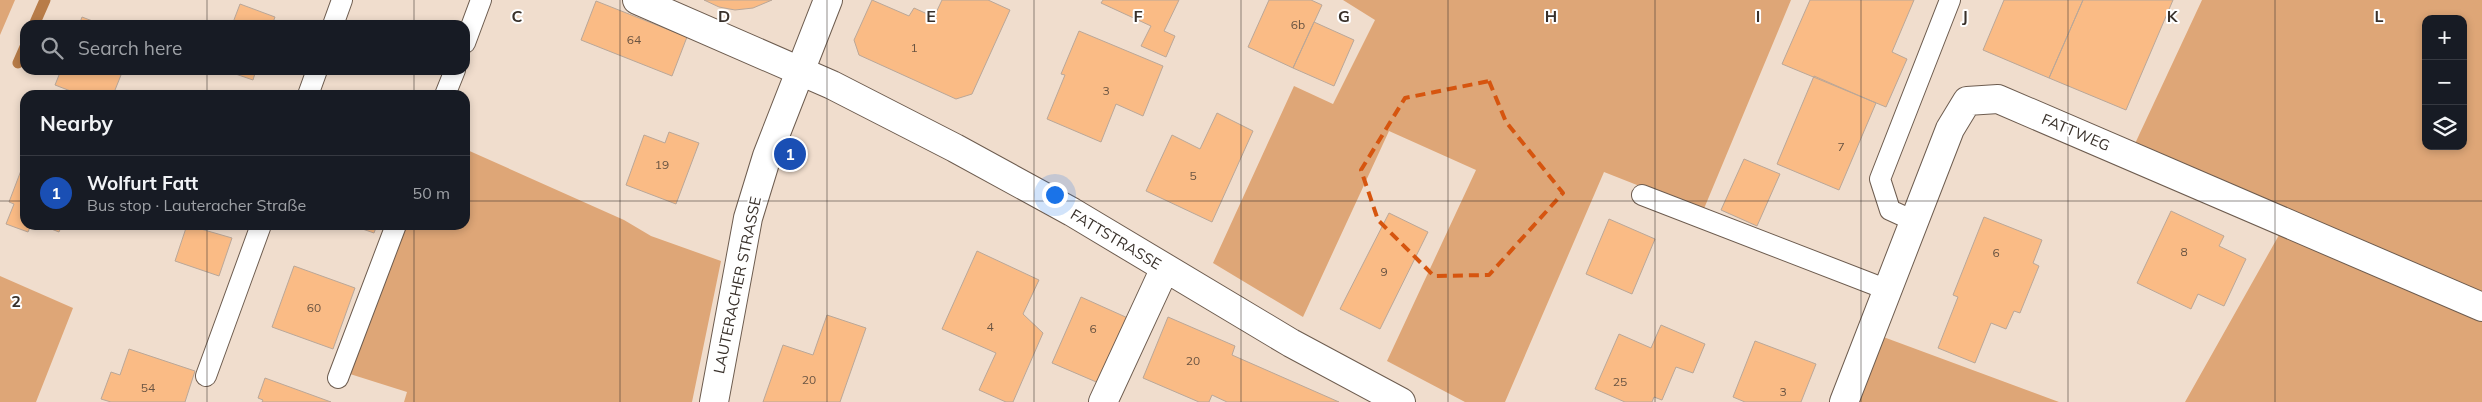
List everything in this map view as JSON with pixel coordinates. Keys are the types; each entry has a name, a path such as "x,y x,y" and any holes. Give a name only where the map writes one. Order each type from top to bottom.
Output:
{"street":[{"name":"FATTSTRASSE","path":"637,0 873,105 992,167 1072,212 1291,343 1399,402"},
{"name":"LAUTERACHER STRASSE","path":"714,402 748,218 767,156 828,0"},
{"name":"FATTWEG","path":"1844,402 1950,129 1967,101 1998,99 2482,307"},
{"path":"1103,402 1165,268"}],"lane":[{"path":"335,20 342,0"},
{"path":"470,30 481,0"},
{"path":"1914,221 1890,210 1880,179 1950,0"},
{"path":"310,90 315,75"},
{"path":"447,90 453,75"},
{"path":"1642,195 1888,290"},
{"path":"206,376 259,230"},
{"path":"338,378 394,230"}],"highlighted area":[{"path":"1489,81 1506,122 1563,193 1489,275 1434,276 1378,220 1361,170 1405,98"}],"shaded area":[{"path":"0,0 15,0 0,35"},
{"path":"1343,0 1791,0 1703,211 1604,172 1505,402 1465,402 1387,361 1476,170 1389,131 1303,317 1213,263 1294,86 1333,104 1375,20"},
{"path":"2202,0 2482,0 2482,402 2185,402 2288,219 2132,150"},
{"path":"470,151 624,220 651,236 721,261 692,402 404,402 407,392 350,374 404,230 470,230"},
{"path":"0,276 73,308 36,402 0,402"},
{"path":"1878,335 2059,402 1851,402"}],"building":[{"path":"704,0 772,0 753,8 735,10 719,7"},
{"path":"872,0 909,16 914,8 934,17 942,0 988,0 1010,10 972,94 956,99 859,55 854,40"},
{"path":"1103,0 1179,0 1164,31 1175,36 1166,57 1141,46 1151,26 1101,3"},
{"path":"1269,0 1311,0 1322,5 1293,68 1248,47"},
{"path":"1810,0 1914,0 1892,52 1907,59 1886,107 1782,64"},
{"path":"2004,0 2083,0 2049,78 1983,50"},
{"path":"2083,0 2173,0 2126,110 2049,78"},
{"path":"596,1 687,37 672,76 581,40"},
{"path":"240,4 275,17 274,20 234,20"},
{"path":"1314,22 1354,40 1334,86 1293,68"},
{"path":"1079,31 1163,66 1143,116 1116,104 1101,142 1047,119 1065,75 1061,74"},
{"path":"59,75 121,75 115,90 68,90 55,85"},
{"path":"238,75 254,75 253,80"},
{"path":"1814,76 1876,103 1839,190 1777,164"},
{"path":"1217,113 1253,131 1212,222 1146,191 1172,135 1200,149"},
{"path":"669,132 699,143 676,204 626,185 644,135 665,143"},
{"path":"1744,159 1780,174 1757,226 1721,210"},
{"path":"20,173 20,229 6,224 14,204 9,202"},
{"path":"2171,211 2224,236 2219,246 2246,259 2224,306 2198,294 2191,309 2137,283"},
{"path":"1389,213 1428,232 1380,329 1340,309"},
{"path":"1984,217 2042,240 2033,263 2039,266 2020,313 2014,311 2006,329 1991,323 1975,363 1938,348 1958,297 1953,295"},
{"path":"1609,219 1655,239 1632,294 1586,274"},
{"path":"185,230 204,230 232,238 219,276 175,261"},
{"path":"977,251 1039,280 1023,314 1043,333 1013,402 1006,402 979,390 996,353 942,329"},
{"path":"294,266 355,288 333,349 272,327"},
{"path":"1081,297 1130,319 1101,384 1052,363"},
{"path":"827,315 866,328 840,402 763,402 783,345 813,355"},
{"path":"1168,317 1235,346 1232,355 1339,402 1227,402 1212,395 1209,402 1199,402 1143,378"},
{"path":"1661,325 1705,344 1693,373 1676,367 1662,400 1654,397 1652,402 1625,402 1595,389 1619,334 1651,348"},
{"path":"1755,341 1816,364 1801,402 1745,402 1733,397"},
{"path":"129,349 195,371 185,402 111,402 101,399 111,372 120,375"},
{"path":"265,378 331,402 262,402 263,400 258,398"}],"waterway":[{"path":"36,20 45,0"},
{"path":"18,63 20,58"}],"place":[{"name":"Wolfurt Fatt","path":"790,154"}]}
